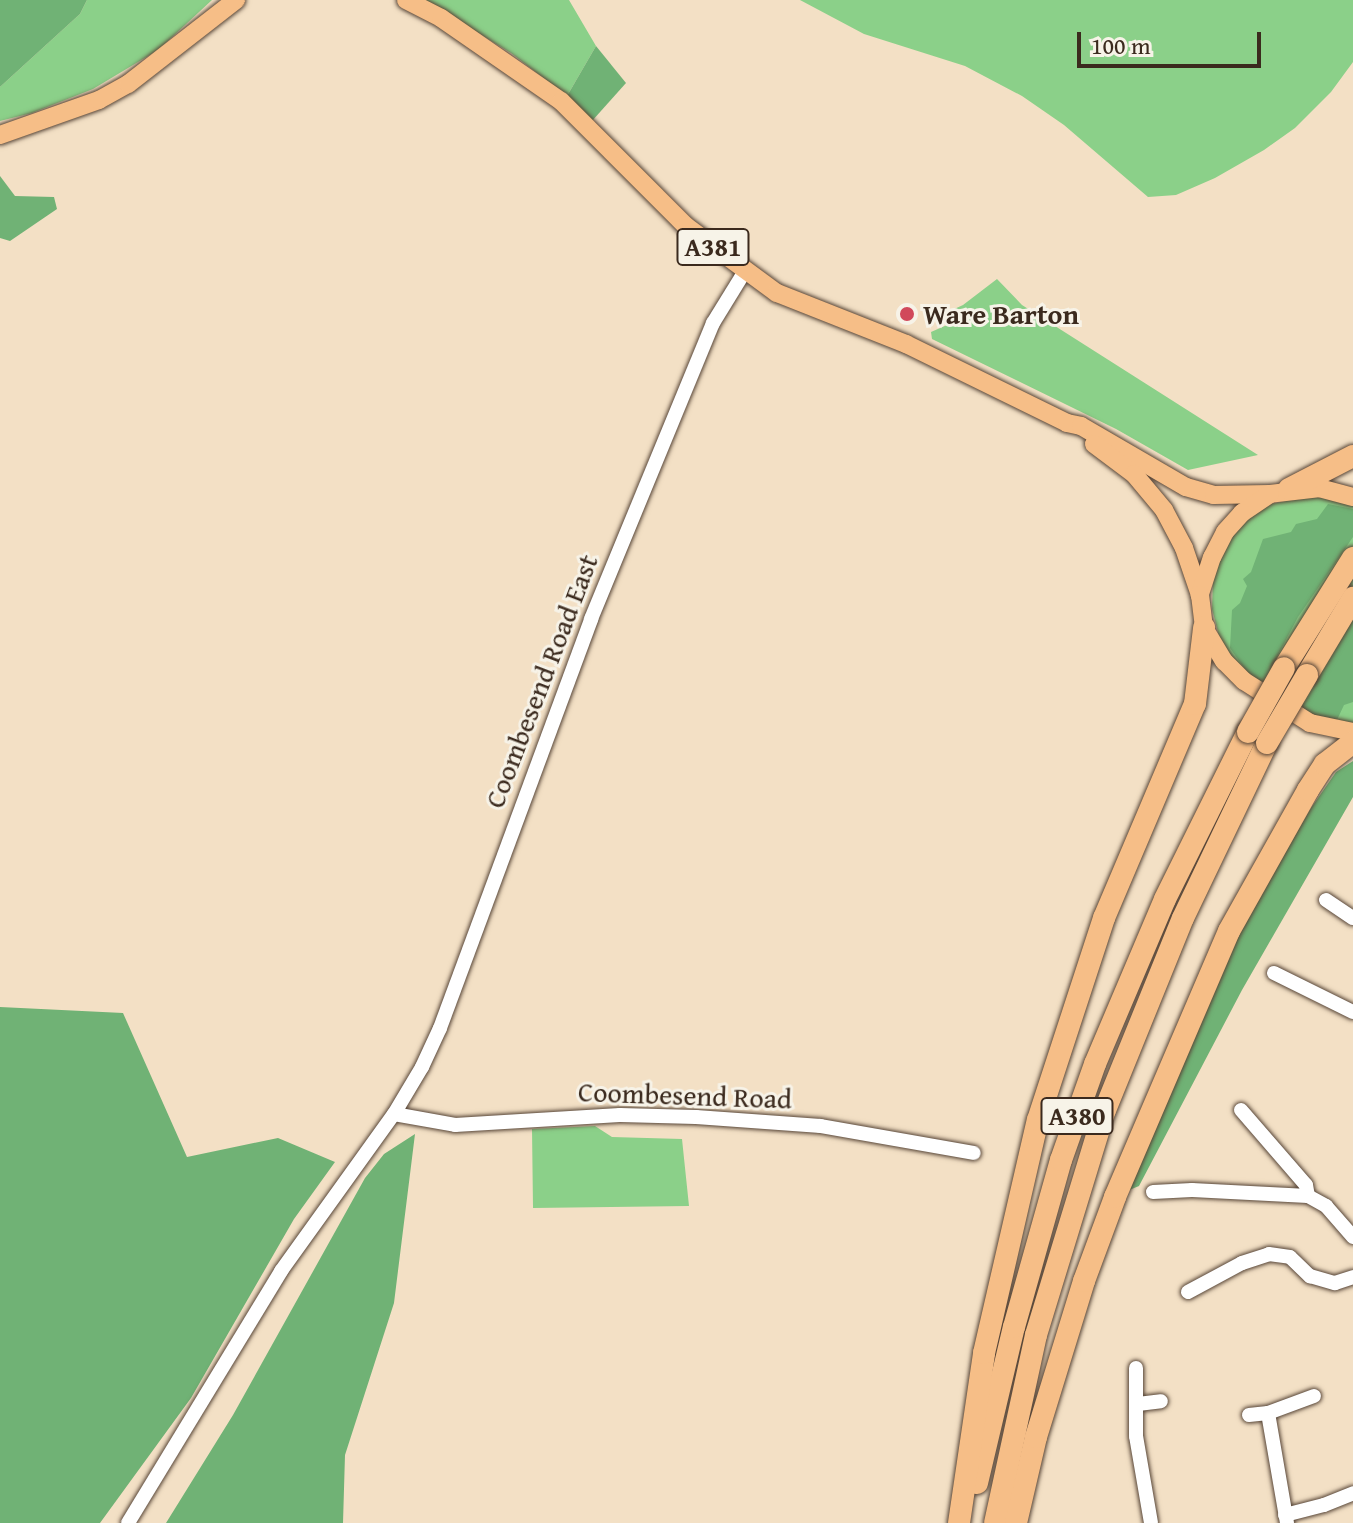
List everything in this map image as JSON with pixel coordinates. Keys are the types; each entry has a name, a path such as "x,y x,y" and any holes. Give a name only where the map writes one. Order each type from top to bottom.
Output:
{"highway":[{"path":"1280,492 1353,456"},
{"name":"A380","path":"995,1523 1036,1335 1101,1123 1284,668 1353,558"},
{"name":"A380","path":"969,1523 1014,1327 1081,1105 1165,899 1258,738 1307,675 1353,598"},
{"name":"A380","path":"959,1523 984,1353 1038,1120 1104,918 1195,704 1204,628"},
{"name":"A380","path":"1016,1523 1036,1437 1089,1267 1115,1197 1229,931 1325,764 1353,742"}],"main road":[{"path":"0,135 99,100 128,84 236,0"},
{"name":"A381","path":"406,0 441,18 561,101 686,226 777,293 906,344 1067,423 1134,474 1157,501 1175,526 1200,595"},
{"name":"A381","path":"1067,423 1081,426 1186,487 1214,495 1280,492"},
{"path":"1353,497 1320,488 1280,492 1242,513 1225,532 1212,557 1200,595 1204,628 1230,668 1258,692 1310,723 1353,732"}],"street":[{"name":"Coombesend Road East","path":"128,1523 281,1271 394,1114 440,1028 591,619 713,323 745,271"},
{"path":"1326,900 1353,918"},
{"path":"1274,973 1353,1012"},
{"path":"1241,1110 1306,1185 1308,1196"},
{"name":"Coombesend Road","path":"394,1114 455,1125 620,1115 727,1119 821,1126 974,1153"},
{"path":"1153,1192 1192,1190 1308,1196 1326,1206 1353,1237"},
{"path":"1188,1292 1242,1263 1269,1254 1290,1257 1310,1276 1335,1283 1353,1277"},
{"path":"1136,1368 1136,1436 1151,1523"},
{"path":"1249,1415 1268,1413 1314,1396"},
{"path":"1138,1404 1161,1401"},
{"path":"1268,1413 1286,1519 1353,1493"}],"green space":[{"path":"0,0 87,0 80,14 0,87"},
{"path":"87,0 212,0 158,50 93,89 32,113 0,121 0,87 80,14"},
{"path":"425,0 569,0 596,46 567,96 511,53"},
{"path":"800,0 1353,0 1353,62 1331,92 1295,128 1264,150 1215,178 1176,195 1148,197 1064,125 1022,96 965,66 864,34"},
{"path":"596,46 626,83 592,121 567,96"},
{"path":"0,176 15,196 54,197 57,209 10,241 0,238"},
{"path":"997,279 1022,305 1258,455 1188,470 1116,429 932,339 931,332 947,325 939,316 963,305"},
{"path":"1314,495 1353,504 1353,724 1320,718 1262,685 1235,664 1220,640 1212,609 1213,579 1226,544 1245,521 1267,505"},
{"path":"1328,504 1353,509 1353,537 1298,617 1263,683 1247,672 1230,648 1232,610 1240,603 1247,586 1243,579 1251,572 1263,539 1291,532 1296,524 1317,519"},
{"path":"1353,620 1353,702 1344,705 1336,722 1300,710"},
{"path":"1353,761 1353,797 1242,990 1139,1186 1122,1193 1223,964 1252,909 1311,808 1336,772"},
{"path":"0,1007 123,1013 187,1157 278,1138 335,1162 294,1219 191,1398 100,1523 0,1523"},
{"path":"595,1126 612,1137 682,1139 689,1206 533,1208 532,1129"},
{"path":"415,1134 394,1303 345,1455 343,1523 166,1523 233,1415 365,1178 384,1154"}],"place":[{"name":"Ware Barton","path":"907,314"}]}
